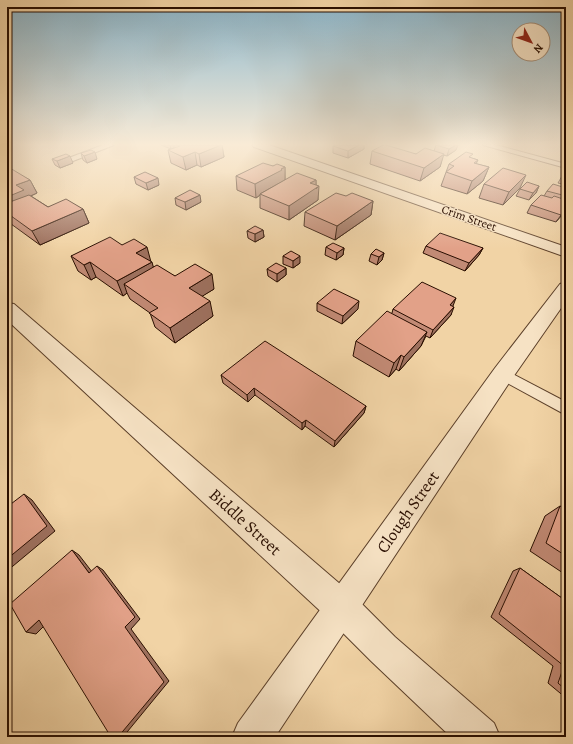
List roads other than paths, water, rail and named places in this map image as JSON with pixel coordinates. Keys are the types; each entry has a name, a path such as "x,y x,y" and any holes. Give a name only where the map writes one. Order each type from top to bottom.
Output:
{"street":[{"name":"Crim Street","path":"358,180 566,252"},
{"name":"Clough Street","path":"252,737 503,374 566,288"},
{"name":"Biddle Street","path":"7,309 342,608 383,649 480,737"}],"lane":[{"path":"503,374 566,409"}]}
